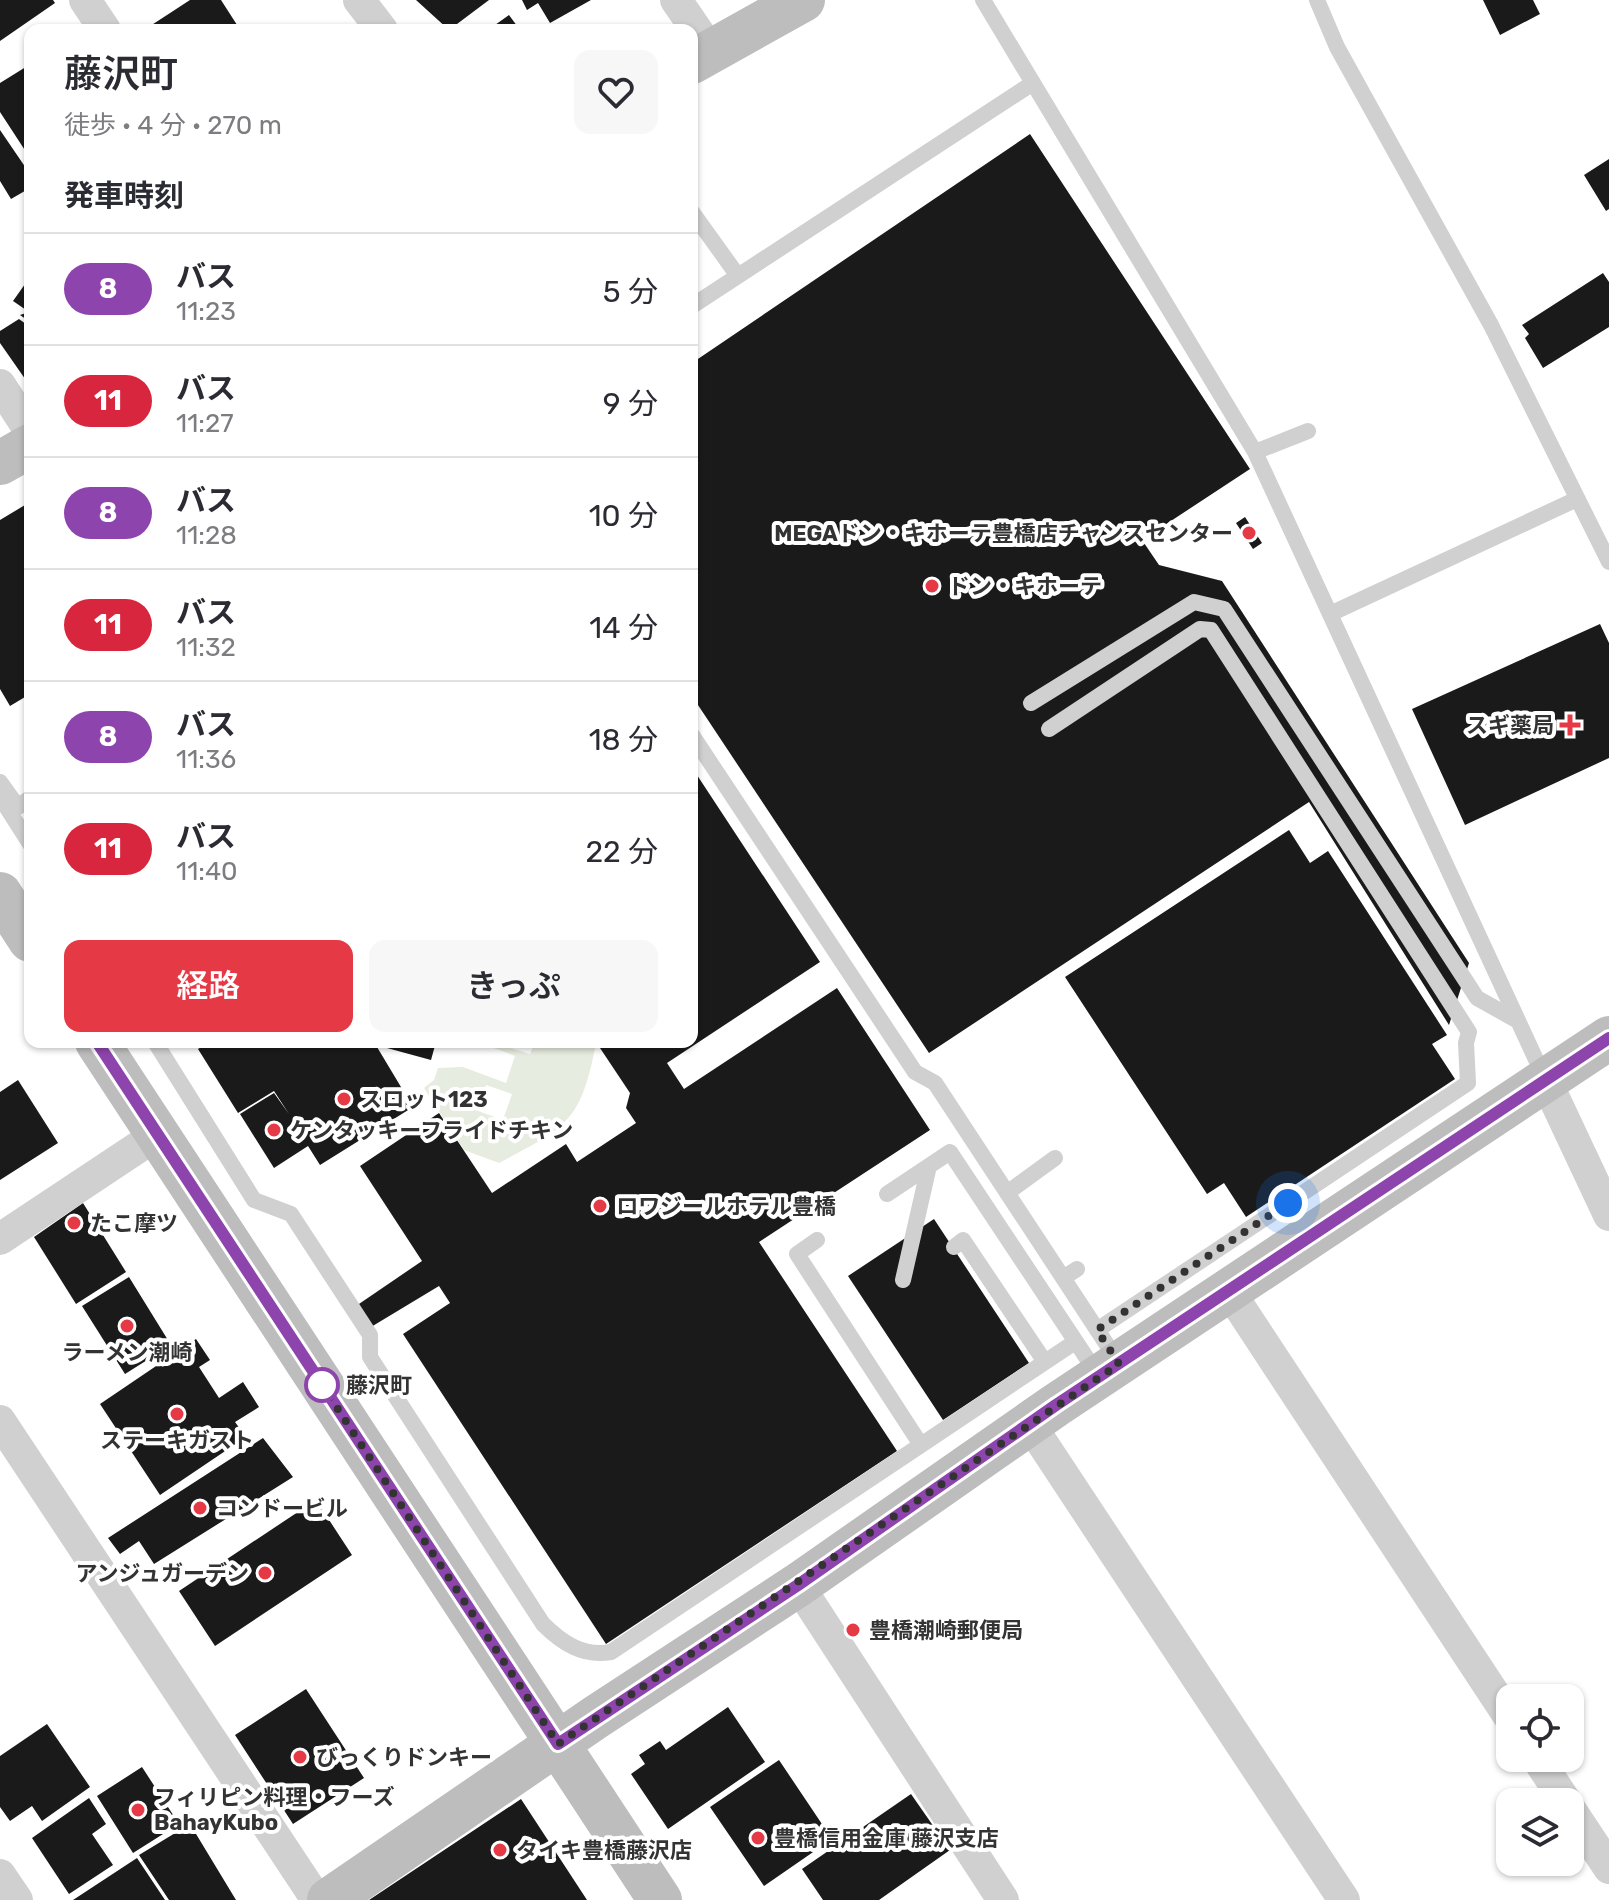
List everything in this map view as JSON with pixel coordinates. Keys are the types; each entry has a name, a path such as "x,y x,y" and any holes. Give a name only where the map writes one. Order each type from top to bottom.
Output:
{"street":[{"path":"85,0 101,24"},
{"path":"359,0 377,24"},
{"path":"676,0 687,24"},
{"path":"702,56 803,0"},
{"path":"0,385 24,422"},
{"path":"0,463 24,449"},
{"path":"0,894 24,931"},
{"path":"329,1900 798,1585 1029,1423 1098,1353 1229,1291 1609,1038"},
{"path":"101,1048 660,1900"},
{"path":"1546,1081 1609,1215"},
{"path":"0,1239 158,1134"},
{"path":"1229,1291 1496,1697"},
{"path":"0,1421 317,1900"},
{"path":"1029,1423 1344,1900"},
{"path":"798,1585 1003,1900"},
{"path":"1584,1830 1609,1868"},
{"path":"0,1875 17,1900"}],"lane":[{"path":"983,0 1255,452 1546,1081"},
{"path":"1317,0 1337,47 1491,325 1609,562"},
{"path":"698,302 1033,83"},
{"path":"698,220 738,276"},
{"path":"1255,452 1308,431"},
{"path":"1330,614 1577,499"},
{"path":"1031,703 1194,602 1224,609 1477,998 1518,1021"},
{"path":"159,1048 254,1200 291,1214 370,1335 370,1357 543,1624 571,1647 586,1652 611,1652 1045,1362 1098,1353 1436,1098 1468,1083 1466,1043 1469,1032 1211,630 1200,629 1049,729"},
{"path":"698,744 915,1072 935,1083 1007,1193 1070,1274 1098,1353"},
{"path":"0,782 18,807 24,802"},
{"path":"0,797 24,823"},
{"path":"887,1194 950,1152 1098,1353"},
{"path":"1007,1193 1055,1158"},
{"path":"903,1280 929,1166"},
{"path":"817,1240 797,1254 921,1445"},
{"path":"954,1247 963,1240 1045,1362"}],"shaded area":[{"path":"494,1048 510,1048 530,1054 532,1048 595,1048 584,1090 567,1119 541,1140 499,1163 464,1150 424,1088 434,1080 438,1068 463,1067 506,1083 515,1056","holes":["486,1085 512,1094 503,1120 478,1111"]}],"building":[{"path":"0,0 53,0 55,3 0,41"},
{"path":"190,0 221,0 236,24 153,24"},
{"path":"416,0 489,0 457,24 442,24"},
{"path":"522,0 591,0 550,23 538,3 527,10"},
{"path":"1483,0 1533,0 1540,14 1500,35"},
{"path":"509,15 516,24 496,24"},
{"path":"24,68 24,149 0,112 0,83"},
{"path":"0,130 24,165 24,191 11,199 0,181"},
{"name":"ドン・キホーテ","path":"1030,134 1250,469 1142,540 1159,565 1222,581 1469,963 1449,1025 1309,802 929,1053 698,705 698,359"},
{"path":"1609,159 1609,209 1606,211 1584,175"},
{"path":"1603,273 1609,282 1609,327 1543,368 1525,338 1529,334 1522,325"},
{"path":"24,285 24,309 13,301"},
{"path":"19,319 24,323 24,377 0,343 0,331"},
{"path":"24,506 24,698 10,706 0,689 0,520"},
{"name":"MEGAドン・キホーテ豊橋店チャンスセンター","path":"1245,517 1262,543 1253,549 1236,523"},
{"path":"1600,624 1609,643 1609,758 1465,825 1412,709"},
{"name":"ロワジールホテル豊橋","path":"698,777 820,962 698,1043"},
{"path":"1289,830 1310,863 1328,851 1447,1035 1432,1044 1455,1079 1246,1217 1224,1183 1207,1194 1065,977"},
{"name":"ロワジールホテル豊橋","path":"837,988 930,1130 759,1242 897,1451 606,1644 403,1334 450,1303 439,1286 371,1327 356,1306 422,1261 360,1166 439,1113 492,1193 566,1144 577,1162 636,1123 626,1108 630,1093 600,1048 690,1048 667,1063 684,1089"},
{"name":"スロット123","path":"378,1048 413,1107 320,1165 308,1146 274,1168 240,1114 274,1093 289,1114 274,1091 238,1113 198,1049"},
{"path":"387,1048 434,1048 431,1060"},
{"path":"18,1080 58,1143 0,1180 0,1092"},
{"path":"83,1203 126,1272 76,1304 34,1237"},
{"path":"934,1219 1029,1363 943,1420 848,1276"},
{"name":"ラーメン潮崎","path":"129,1277 171,1345 125,1374 82,1306"},
{"name":"ステーキガスト","path":"196,1339 210,1360 199,1367 219,1398 243,1382 259,1407 235,1422 246,1437 160,1495 100,1404"},
{"name":"コンドービル","path":"263,1438 293,1477 154,1564 139,1541 120,1554 108,1538"},
{"name":"アンジュガーデン","path":"316,1500 352,1555 215,1646 179,1591"},
{"name":"びっくりドンキー","path":"306,1689 364,1778 293,1824 235,1735"},
{"path":"728,1707 765,1762 668,1829 631,1774 645,1764 639,1755 660,1741 666,1750"},
{"path":"47,1724 90,1787 42,1821 32,1806 10,1821 0,1807 0,1756"},
{"path":"779,1760 832,1839 764,1886 710,1807"},
{"name":"フィリピン料理・フーズ BahayKubo","path":"142,1767 179,1824 133,1853 97,1796"},
{"path":"911,1794 950,1850 879,1900 823,1900 802,1869"},
{"path":"89,1798 106,1824 92,1834 113,1865 69,1894 32,1838"},
{"name":"タイキ豊橋藤沢店","path":"521,1799 587,1900 369,1900"},
{"path":"190,1824 236,1900 169,1900 139,1855"},
{"path":"137,1858 165,1900 73,1900"}],"bus line":[{"name":"8","path":"101,1048 558,1744 798,1585 1056,1405 1609,1038"}],"place":[{"name":"MEGAドン・キホーテ豊橋店チャンスセンター","path":"1249,533"},
{"name":"ドン・キホーテ","path":"932,586"},
{"name":"スギ薬局","path":"1570,725"},
{"name":"スロット123","path":"344,1099"},
{"name":"ケンタッキーフライドチキン","path":"274,1130"},
{"name":"ロワジールホテル豊橋","path":"600,1206"},
{"name":"たこ摩ツ","path":"74,1223"},
{"name":"ラーメン潮崎","path":"127,1326"},
{"name":"藤沢町","path":"322,1385"},
{"name":"ステーキガスト","path":"177,1414"},
{"name":"コンドービル","path":"200,1508"},
{"name":"アンジュガーデン","path":"265,1573"},
{"name":"豊橋潮崎郵便局","path":"853,1630"},
{"name":"びっくりドンキー","path":"300,1757"},
{"name":"フィリピン料理・フーズ BahayKubo","path":"138,1810"},
{"name":"豊橋信用金庫 藤沢支店","path":"758,1838"},
{"name":"タイキ豊橋藤沢店","path":"500,1850"}],"route":[{"path":"322,1385 558,1744 798,1585 1029,1423 1119,1364 1097,1330 1288,1203"}]}
